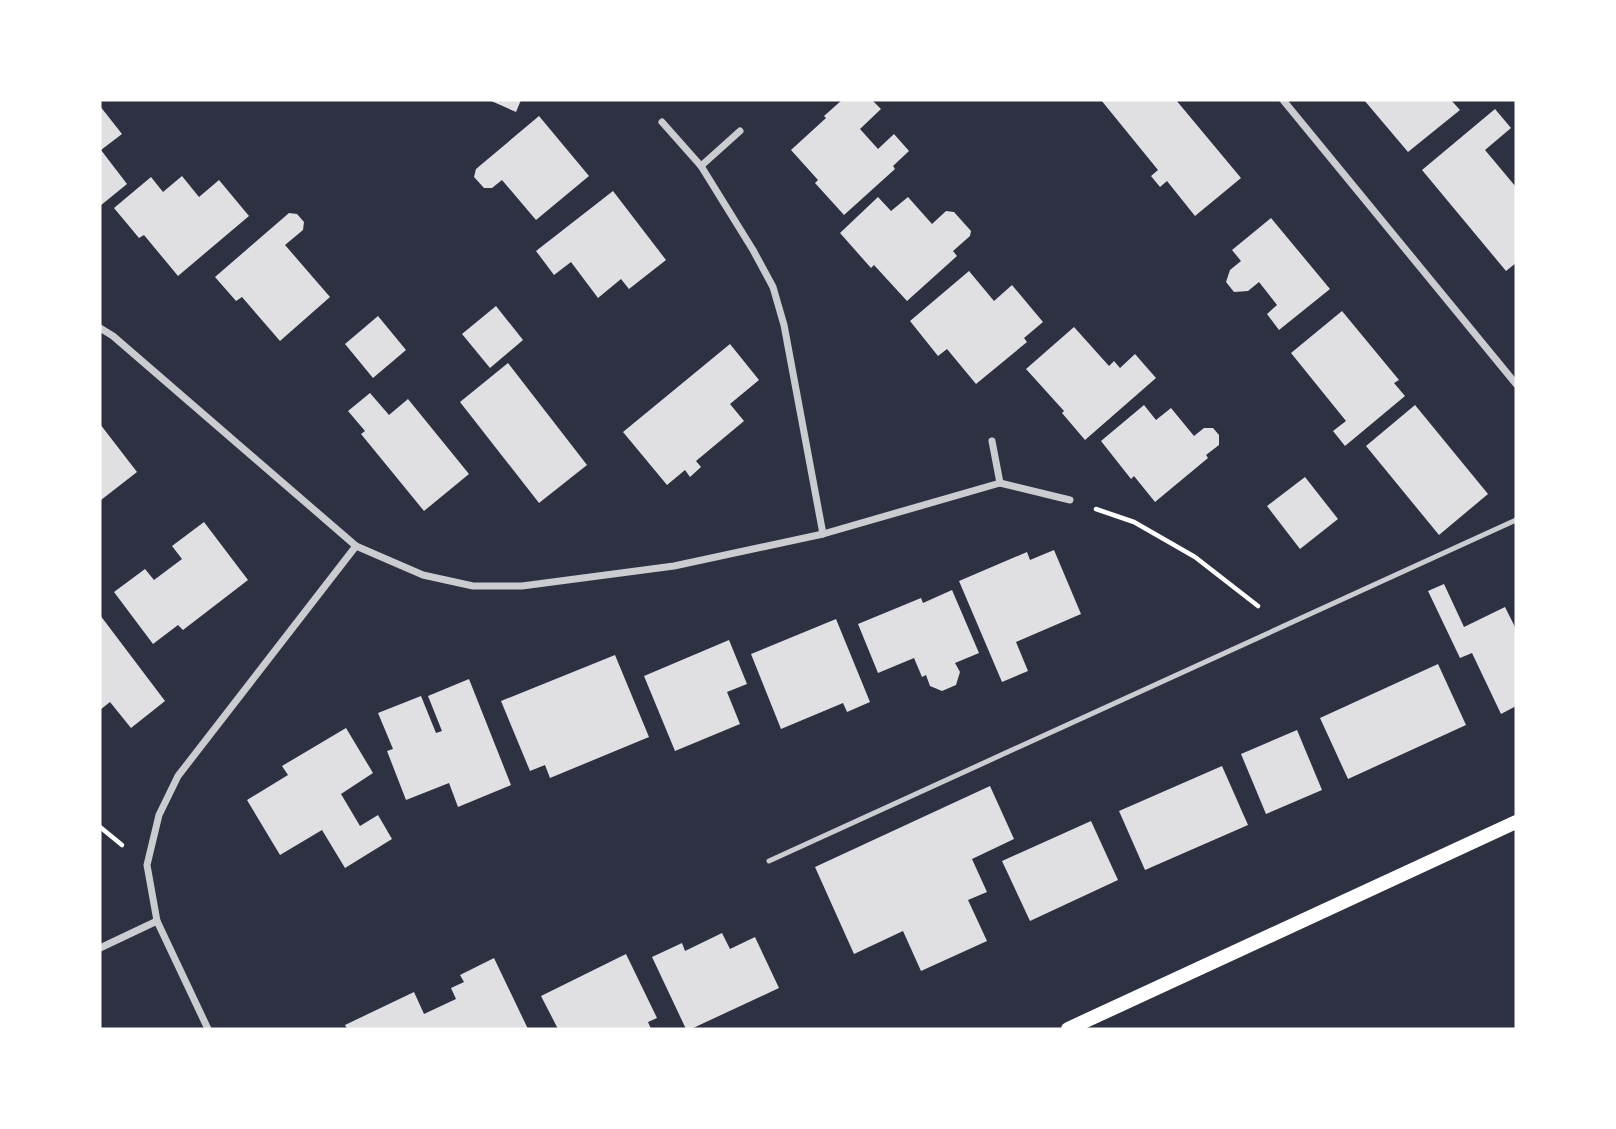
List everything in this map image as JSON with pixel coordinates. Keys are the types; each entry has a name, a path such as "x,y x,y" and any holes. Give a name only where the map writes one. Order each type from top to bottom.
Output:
{"main road":[{"path":"1068,1029 1516,822"}],"street":[{"path":"1283,100 1516,384"},
{"path":"662,122 701,166 773,287 784,325 823,534"},
{"path":"701,166 740,131"},
{"path":"100,328 113,336 356,546 423,575 473,586 522,586 674,566 823,534 1000,483 1070,499"},
{"path":"992,441 1000,483"},
{"path":"208,1029 156,920 147,865 159,815 178,776 356,546"},
{"path":"100,948 156,920"}],"lane":[{"path":"769,861 1516,520"}],"path":[{"path":"1070,499 1134,522 1195,557 1283,626"}],"building":[{"path":"489,100 521,100 516,112"},
{"path":"842,100 872,100 881,109 860,129 878,149 894,134 909,151 893,166 895,169 844,215 815,183 818,180 791,150"},
{"path":"1101,100 1176,100 1241,178 1195,216 1167,181 1160,187 1151,176 1158,170"},
{"path":"1364,100 1451,100 1460,110 1408,152"},
{"path":"100,106 122,134 101,150 127,184 100,206"},
{"path":"1495,109 1511,128 1485,150 1516,187 1516,263 1506,271 1422,170"},
{"path":"539,116 589,176 536,220 502,180 492,188 484,188 474,177 476,169"},
{"path":"182,176 199,197 219,180 249,216 178,276 144,235 139,238 114,208 151,177 163,192"},
{"path":"613,191 666,260 629,289 621,279 598,298 571,262 554,275 536,251"},
{"path":"878,197 891,211 908,197 932,224 946,211 954,212 971,231 970,236 953,251 957,256 907,301 874,265 871,268 840,233"},
{"path":"289,213 297,214 304,222 303,230 285,245 330,297 280,341 242,297 236,301 215,277"},
{"path":"1271,218 1330,289 1279,330 1267,314 1277,305 1259,282 1248,291 1234,292 1226,282 1230,270 1241,261 1232,250"},
{"path":"969,271 994,301 1012,285 1043,322 1024,338 1027,342 976,384 947,349 938,356 910,321"},
{"path":"496,306 523,340 490,368 462,334"},
{"path":"1342,311 1399,380 1394,383 1405,396 1345,446 1333,431 1346,421 1291,353"},
{"path":"378,316 406,350 373,378 345,344"},
{"path":"1074,327 1109,366 1114,361 1120,368 1135,354 1156,378 1085,440 1062,413 1064,411 1026,369"},
{"path":"730,344 759,380 730,404 744,421 696,461 701,467 690,477 685,470 667,485 623,432"},
{"path":"508,363 587,465 539,503 460,402"},
{"path":"370,393 389,415 408,399 469,474 424,511 361,434 365,431 348,411"},
{"path":"1144,405 1156,420 1171,408 1194,436 1204,428 1213,428 1219,435 1219,445 1206,455 1208,458 1155,502 1134,476 1131,479 1101,441"},
{"path":"1415,405 1488,494 1439,535 1366,446"},
{"path":"100,424 137,472 101,500 100,498"},
{"path":"1305,477 1338,519 1300,549 1267,506"},
{"path":"204,522 248,580 183,630 178,625 153,644 114,592 145,569 154,580 182,559 172,546"},
{"path":"1054,550 1081,614 1016,642 1028,671 1002,682 959,581 1027,552 1030,560"},
{"path":"1444,584 1464,627 1505,607 1516,629 1516,706 1501,714 1472,653 1460,658 1428,591"},
{"path":"952,590 979,653 955,663 960,672 956,685 942,691 930,686 926,675 922,677 914,658 878,673 858,624 921,598 923,603"},
{"path":"100,615 165,701 131,728 110,702 100,710"},
{"path":"836,619 870,702 847,712 843,703 781,729 751,654"},
{"path":"729,640 747,684 727,692 740,724 675,751 644,676"},
{"path":"615,655 649,737 550,778 545,765 530,771 501,701"},
{"path":"1438,664 1466,725 1348,779 1320,718"},
{"path":"469,679 511,785 458,807 449,783 406,800 387,751 393,749 378,713 421,696 436,733 442,731 428,696"},
{"path":"346,728 373,773 341,794 360,826 378,815 392,839 345,868 322,830 280,855 247,800 288,775 282,766"},
{"path":"1297,730 1322,790 1266,814 1241,754"},
{"path":"1222,766 1248,825 1145,870 1119,811"},
{"path":"990,786 1014,839 972,859 987,892 968,900 987,941 921,971 903,931 854,954 815,867"},
{"path":"1091,821 1118,880 1030,921 1002,861"},
{"path":"722,933 730,949 755,937 779,988 686,1029 652,957 682,943 685,951"},
{"path":"626,954 657,1018 648,1022 651,1029 558,1029 541,996"},
{"path":"494,958 528,1029 347,1029 345,1025 414,992 424,1014 456,999 451,988 464,982 460,975"}]}
